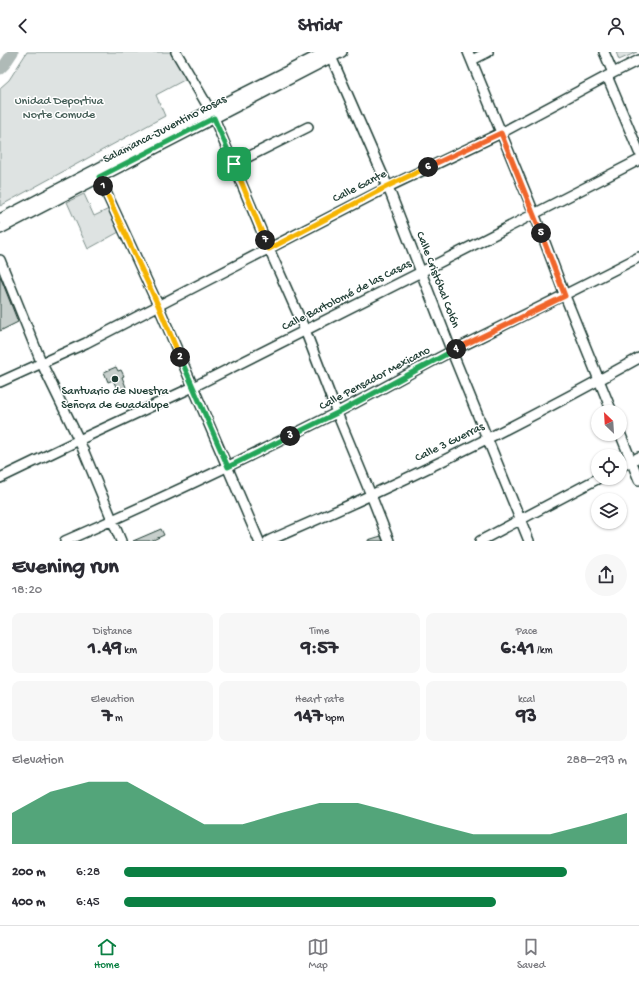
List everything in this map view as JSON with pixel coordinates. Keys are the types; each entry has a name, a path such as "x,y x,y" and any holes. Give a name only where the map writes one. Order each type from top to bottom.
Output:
{"street":[{"path":"176,52 212,114 234,164 269,249 305,330 389,541"},
{"name":"Salamanca-Juventino Rosas","path":"0,219 212,114 328,54 342,52"},
{"path":"488,52 470,56 534,213 565,296 609,405"},
{"path":"604,52 610,75 639,152"},
{"name":"Calle Cristóbal Colón","path":"328,54 388,186 452,352 529,541"},
{"name":"Calle Gante","path":"0,382 86,344 388,186 501,133 639,60"},
{"name":"Salamanca-Juventino Rosas","path":"0,229 99,177 212,114"},
{"path":"234,164 308,127"},
{"name":"Calle Bartolomé de las Casas","path":"0,478 192,388 639,160"},
{"path":"99,177 158,305 192,388 228,467 259,541"},
{"name":"Calle Pensador Mexicano","path":"65,541 112,521 228,467 337,413 452,352 565,296 639,257"},
{"path":"0,260 42,364 79,440 121,541"},
{"name":"Calle 3 Guerras","path":"268,541 371,495 488,438 639,358"},
{"path":"625,441 635,459 639,480"},
{"path":"480,541 591,482"}],"green space":[{"name":"Unidad Deportiva Norte Comude","path":"27,52 170,52 186,79 156,95 165,116 0,206 0,88 9,80"},
{"path":"616,52 637,52 619,60"},
{"path":"84,194 94,216 109,209 119,232 88,249 67,202"}],"building":[{"path":"0,276 18,322 0,331"},
{"name":"Santuario de Nuestra Señora de Guadalupe","path":"116,367 118,371 121,370 124,376 122,377 126,387 118,391 113,380 108,382 104,372"},
{"path":"161,529 164,535 151,541 133,541"},
{"path":"381,536 383,541 368,541 368,540"}],"waterway":[{"path":"0,69 13,52"}],"place":[{"name":"Santuario de Nuestra Señora de Guadalupe","path":"115,379"}],"route":[{"path":"214,118 234,164 269,249 388,186 501,133 534,213 565,296 228,467 192,388 158,305 99,177 214,118"}]}
